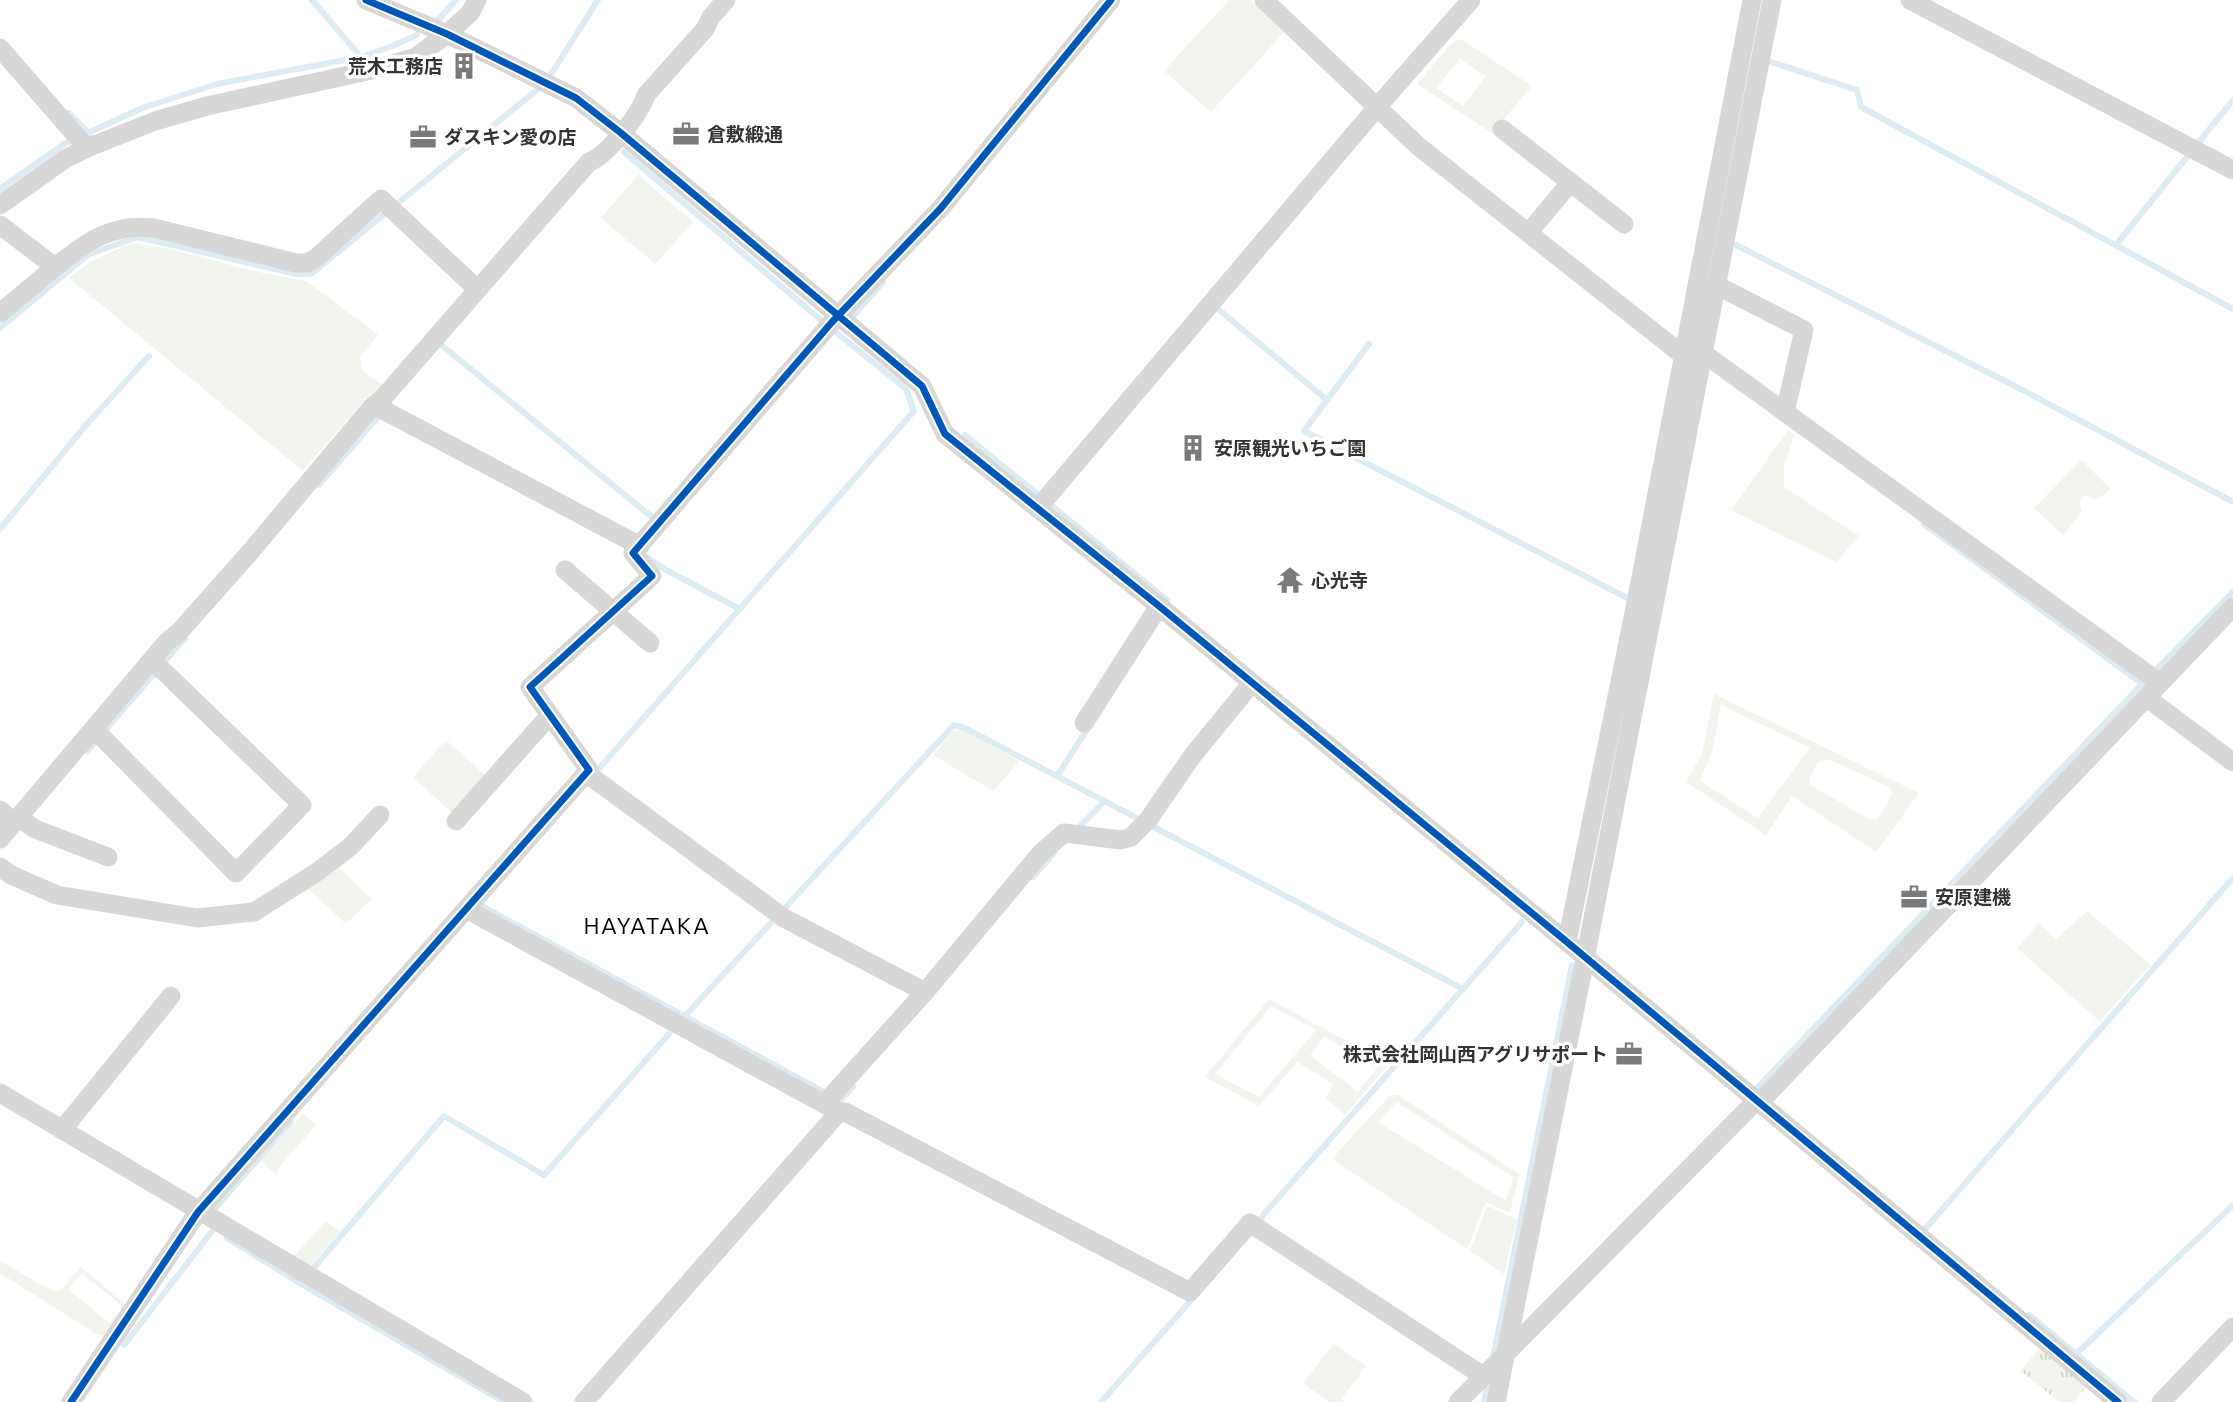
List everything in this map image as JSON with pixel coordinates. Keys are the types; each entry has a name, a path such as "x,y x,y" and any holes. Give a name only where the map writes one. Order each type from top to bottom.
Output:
{"street":[{"path":"366,0 447,34 576,98 621,133 831,323 922,386 945,434 1043,503 1159,606 1585,960 1761,1099 2094,1395 2118,1402"},
{"path":"0,205 65,159 82,141 207,106 305,87 416,57 470,13 477,0"},
{"path":"0,839 11,817 94,729 152,660 251,551 374,405 589,162 598,159 621,133 642,107 646,95 705,29 711,17 726,0"},
{"path":"925,992 780,916 590,777 589,770 530,687 652,576 633,553 831,323 941,208 1111,0"},
{"path":"1264,0 1418,146 1691,359 1785,412 2160,682"},
{"path":"1043,503 1382,111 1471,0"},
{"path":"1496,1402 1493,1367 1585,960 1752,0"},
{"path":"1567,943 1636,604 1691,359 1716,285 1772,0"},
{"path":"1910,0 2233,170"},
{"path":"0,48 82,141"},
{"path":"1502,129 1624,224"},
{"path":"1529,232 1570,183"},
{"path":"0,313 86,242 113,231 137,226 296,263 307,263 316,258 381,199 477,289"},
{"path":"0,225 55,267"},
{"path":"1716,285 1804,330 1785,412"},
{"path":"374,405 640,546"},
{"path":"565,570 650,643"},
{"path":"1084,723 1159,606"},
{"path":"1458,1402 1761,1099 2233,607"},
{"path":"94,729 236,873 302,805 152,660"},
{"path":"584,1402 832,1108 1040,853 1064,833 1121,840 1131,837 1146,823 1193,755 1252,683"},
{"path":"2147,698 2233,762"},
{"path":"456,821 550,715"},
{"path":"71,1402 200,1217 590,777"},
{"path":"0,867 11,875 57,895 197,918 254,912 328,864 350,847 380,815"},
{"path":"11,817 108,857"},
{"path":"471,913 832,1108 845,1112 1190,1292 1250,1223 1493,1367"},
{"path":"62,1130 171,996"},
{"path":"0,1093 200,1217 523,1402"},
{"path":"2161,1402 2233,1327"}],"green space":[{"path":"1229,0 1251,0 1285,31 1211,112 1164,71"},
{"path":"1461,39 1532,86 1492,133 1417,84 1451,44","holes":["1460,59 1486,76 1463,106 1436,88"]},
{"path":"638,175 693,222 655,264 601,218"},
{"path":"133,243 171,249 253,271 306,281 378,335 360,357 362,370 384,386 366,398 303,471 69,278 99,258"},
{"path":"1788,430 1794,435 1784,467 1784,487 1859,536 1836,562 1731,510"},
{"path":"2081,460 2111,489 2096,500 2088,496 2082,497 2082,512 2063,535 2034,508"},
{"path":"1714,694 1919,793 1876,852 1792,796 1766,835 1686,782 1702,754","holes":["1721,705 1810,748 1758,818 1700,781 1712,752","1829,759 1888,787 1893,793 1878,819 1868,819 1811,785 1809,779 1818,762"]},
{"path":"961,729 1019,761 993,791 933,755 953,731"},
{"path":"446,740 488,778 455,816 413,777"},
{"path":"333,862 371,899 346,924 305,886"},
{"path":"2087,911 2151,965 2099,1021 2017,948 2039,923 2056,939"},
{"path":"1269,999 1389,1064 1345,1115 1326,1098 1333,1084 1297,1062 1259,1106 1205,1077","holes":["1271,1006 1316,1030 1259,1097 1215,1074","1324,1037 1377,1068 1358,1092 1310,1056"]},
{"path":"1390,1095 1398,1095 1519,1174 1510,1213 1486,1202 1467,1249 1332,1159","holes":["1397,1102 1513,1177 1506,1201 1378,1122"]},
{"path":"303,1114 317,1124 279,1167 277,1176 261,1161"},
{"path":"1487,1206 1517,1219 1504,1274 1470,1251"},
{"path":"326,1221 340,1232 308,1268 292,1258"},
{"path":"0,1260 39,1284 56,1291 62,1289 81,1267 123,1303 125,1311 106,1336 98,1335 0,1273","holes":["82,1273 120,1304 121,1311 109,1323 68,1289"]},
{"path":"1334,1344 1366,1366 1341,1399 1344,1402 1329,1402 1303,1383"},
{"path":"2039,1348 2087,1386 2074,1402 2059,1402 2021,1371"}],"waterway":[{"path":"312,0 361,57"},
{"path":"438,20 456,0"},
{"path":"550,76 598,0"},
{"path":"0,189 64,144 142,108 217,84 361,57 417,35"},
{"path":"1768,61 1857,90 1861,107 2233,309"},
{"path":"0,328 89,254 138,237 296,274 311,274 537,90"},
{"path":"2116,245 2233,100"},
{"path":"69,113 90,134"},
{"path":"595,773 914,411 906,389 624,152"},
{"path":"1736,245 2015,386 2233,502"},
{"path":"853,316 883,282"},
{"path":"1218,309 1327,400 1304,431 1633,601"},
{"path":"440,344 658,522"},
{"path":"1327,400 1369,344"},
{"path":"0,529 86,425 149,356"},
{"path":"319,485 377,418"},
{"path":"965,435 1167,600"},
{"path":"1924,524 2144,685"},
{"path":"645,556 740,609"},
{"path":"2156,670 2233,592"},
{"path":"87,751 185,638"},
{"path":"1756,1089 2143,683"},
{"path":"683,1018 954,725 963,727 1463,989"},
{"path":"1057,776 1090,725"},
{"path":"1076,830 1104,802"},
{"path":"1033,877 1054,853"},
{"path":"1925,1229 2233,878"},
{"path":"480,905 822,1091"},
{"path":"1257,1226 1264,1214 1522,922"},
{"path":"1493,1358 1572,965"},
{"path":"311,1271 444,1116 544,1175 669,1034"},
{"path":"834,1107 853,1087"},
{"path":"210,1214 291,1122"},
{"path":"2076,1354 2233,1205"},
{"path":"124,1345 213,1230"},
{"path":"227,1238 504,1402"},
{"path":"1101,1402 1194,1297"},
{"path":"2029,1315 2134,1402"},
{"path":"1484,1402 1489,1379"}],"cycle path":[{"path":"366,0 447,34 576,98 621,133 922,386 945,434 1159,606 1567,942 2118,1402"},
{"path":"71,1402 198,1212 589,770 530,687 652,576 633,553 832,322 941,208 1111,0"}],"place":[{"name":"荒木工務店","path":"464,66"},
{"name":"倉敷緞通","path":"686,134"},
{"name":"ダスキン愛の店","path":"423,137"},
{"name":"安原観光いちご園","path":"1193,448"},
{"name":"心光寺","path":"1290,580"},
{"name":"安原建機","path":"1914,897"},
{"name":"株式会社岡山西アグリサポート","path":"1629,1054"}],"district":[{"name":"HAYATAKA","path":"647,926"}]}
